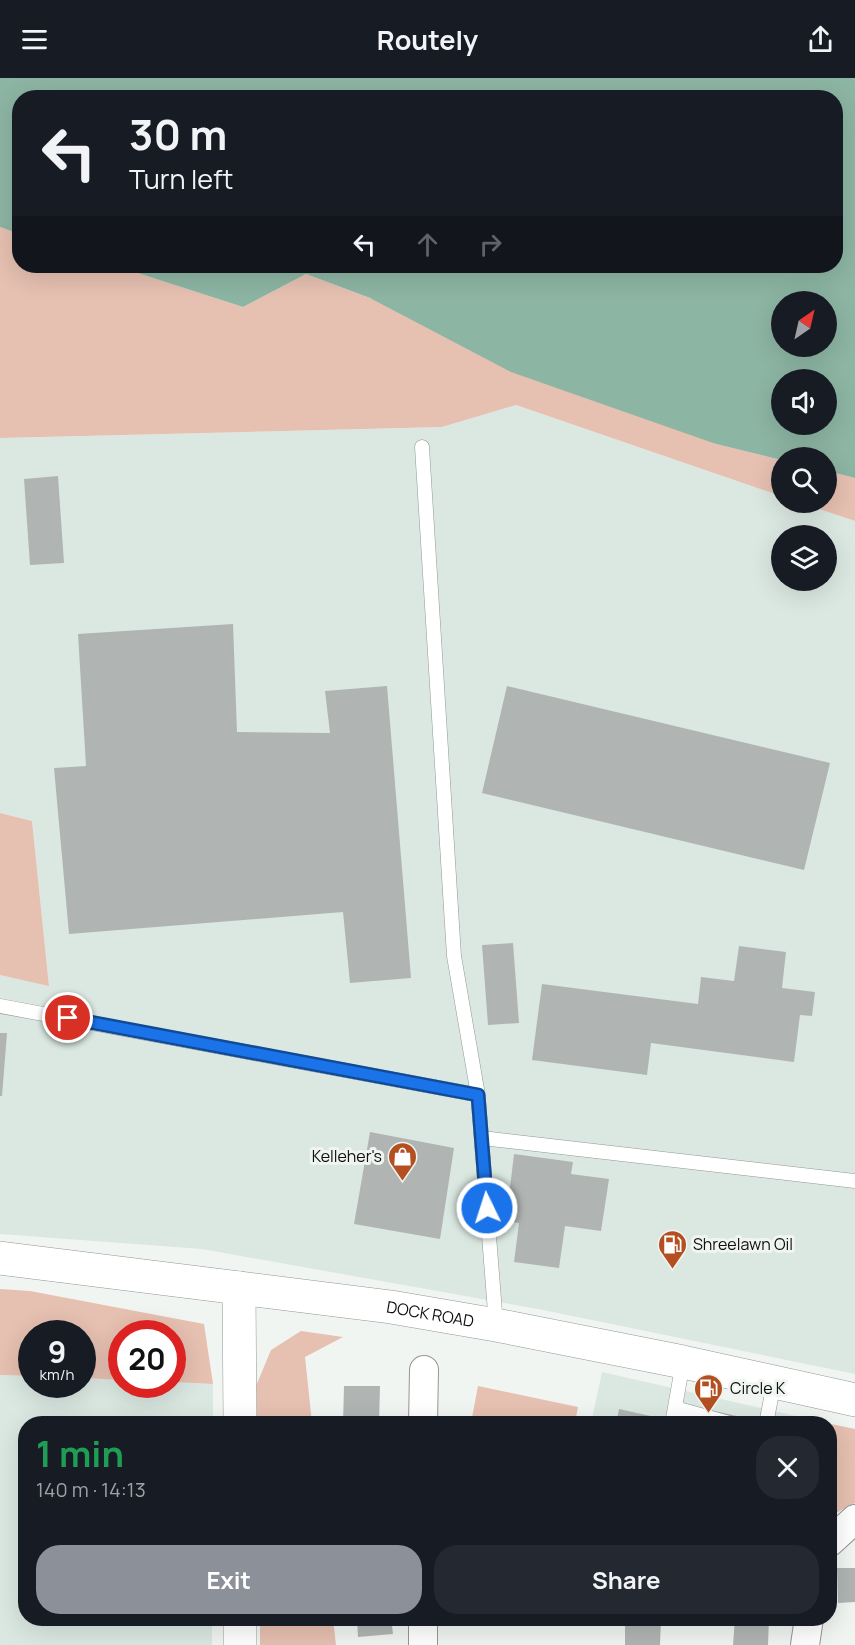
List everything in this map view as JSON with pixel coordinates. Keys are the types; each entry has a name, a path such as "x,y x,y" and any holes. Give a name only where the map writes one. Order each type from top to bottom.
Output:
{"main road":[{"name":"DOCK ROAD","path":"0,1258 392,1307 683,1362 855,1400"},
{"path":"239,1288 240,1416"},
{"path":"240,1626 240,1645"}],"street":[{"path":"423,1370 423,1416"},
{"path":"837,1536 855,1519"},
{"path":"423,1626 423,1645"},
{"path":"805,1645 807,1626"}],"lane":[{"path":"423,447 454,956 478,1095 496,1325"},
{"path":"0,1006 478,1095"},
{"path":"482,1138 855,1182"},
{"path":"674,1416 683,1362"},
{"path":"768,1416 774,1383"},
{"path":"675,1408 704,1416"}],"shaded area":[{"path":"0,78 855,78 855,478 837,474 837,447 771,447 771,458 716,444 511,372 370,298 306,274 243,307 138,273 843,273 843,90 12,90 12,231 0,227"},
{"path":"0,227 12,231 12,273 138,273 243,307 306,274 370,298 716,444 771,458 771,493 516,405 442,427 0,438"},
{"path":"516,405 771,493 771,513 831,513 855,521 855,1374 538,1309 202,1249 0,1234 0,975 49,985 32,821 0,813 0,438 442,427"},
{"path":"837,474 855,478 855,521 831,513 837,513"},
{"path":"0,813 32,821 49,986 0,975"},
{"path":"0,1289 30,1291 183,1320 108,1320 108,1379 96,1379 96,1320 18,1320 18,1376 0,1375"},
{"path":"186,1321 204,1324 213,1384 186,1383"},
{"path":"301,1331 343,1337 305,1357 311,1416 257,1416 256,1386 271,1350"},
{"path":"602,1372 796,1416 593,1416"},
{"path":"0,1375 18,1376 18,1398 96,1398 96,1379 108,1379 108,1398 186,1398 186,1383 213,1384 213,1416 18,1416 18,1626 212,1626 212,1645 0,1645"},
{"path":"478,1386 578,1407 576,1416 472,1416"},
{"path":"837,1425 855,1429 855,1503 837,1512"},
{"path":"260,1626 334,1626 336,1645 260,1645"}],"building":[{"path":"58,476 64,563 30,565 24,479"},
{"path":"233,624 237,732 330,733 325,691 387,686 411,978 350,983 343,912 69,934 54,768 86,766 78,634"},
{"path":"507,686 830,763 804,870 482,793"},
{"path":"513,943 519,1023 488,1025 482,945"},
{"path":"739,946 786,952 782,988 815,992 812,1016 800,1015 794,1062 651,1043 647,1075 532,1060 542,984 698,1004 701,977 734,981"},
{"path":"0,1033 7,1033 2,1096 0,1096"},
{"path":"370,1132 454,1148 440,1239 354,1224"},
{"path":"514,1154 573,1162 571,1174 609,1179 601,1231 565,1226 559,1268 514,1262 519,1223 506,1221"},
{"path":"344,1386 380,1386 379,1416 343,1416"},
{"path":"697,1407 737,1416 694,1416"},
{"path":"619,1409 650,1416 618,1416"},
{"path":"837,1568 855,1568 855,1602 838,1603"},
{"path":"357,1626 392,1626 393,1634 358,1637"},
{"path":"625,1626 661,1626 660,1645 625,1645"},
{"path":"734,1626 769,1626 768,1645 733,1645"}],"place":[{"name":"Kelleher's","path":"403,1182"},
{"name":"Shreelawn Oil","path":"672,1270"},
{"name":"Circle K","path":"709,1414"}],"route":[{"path":"68,1018 478,1095 487,1208"}]}
